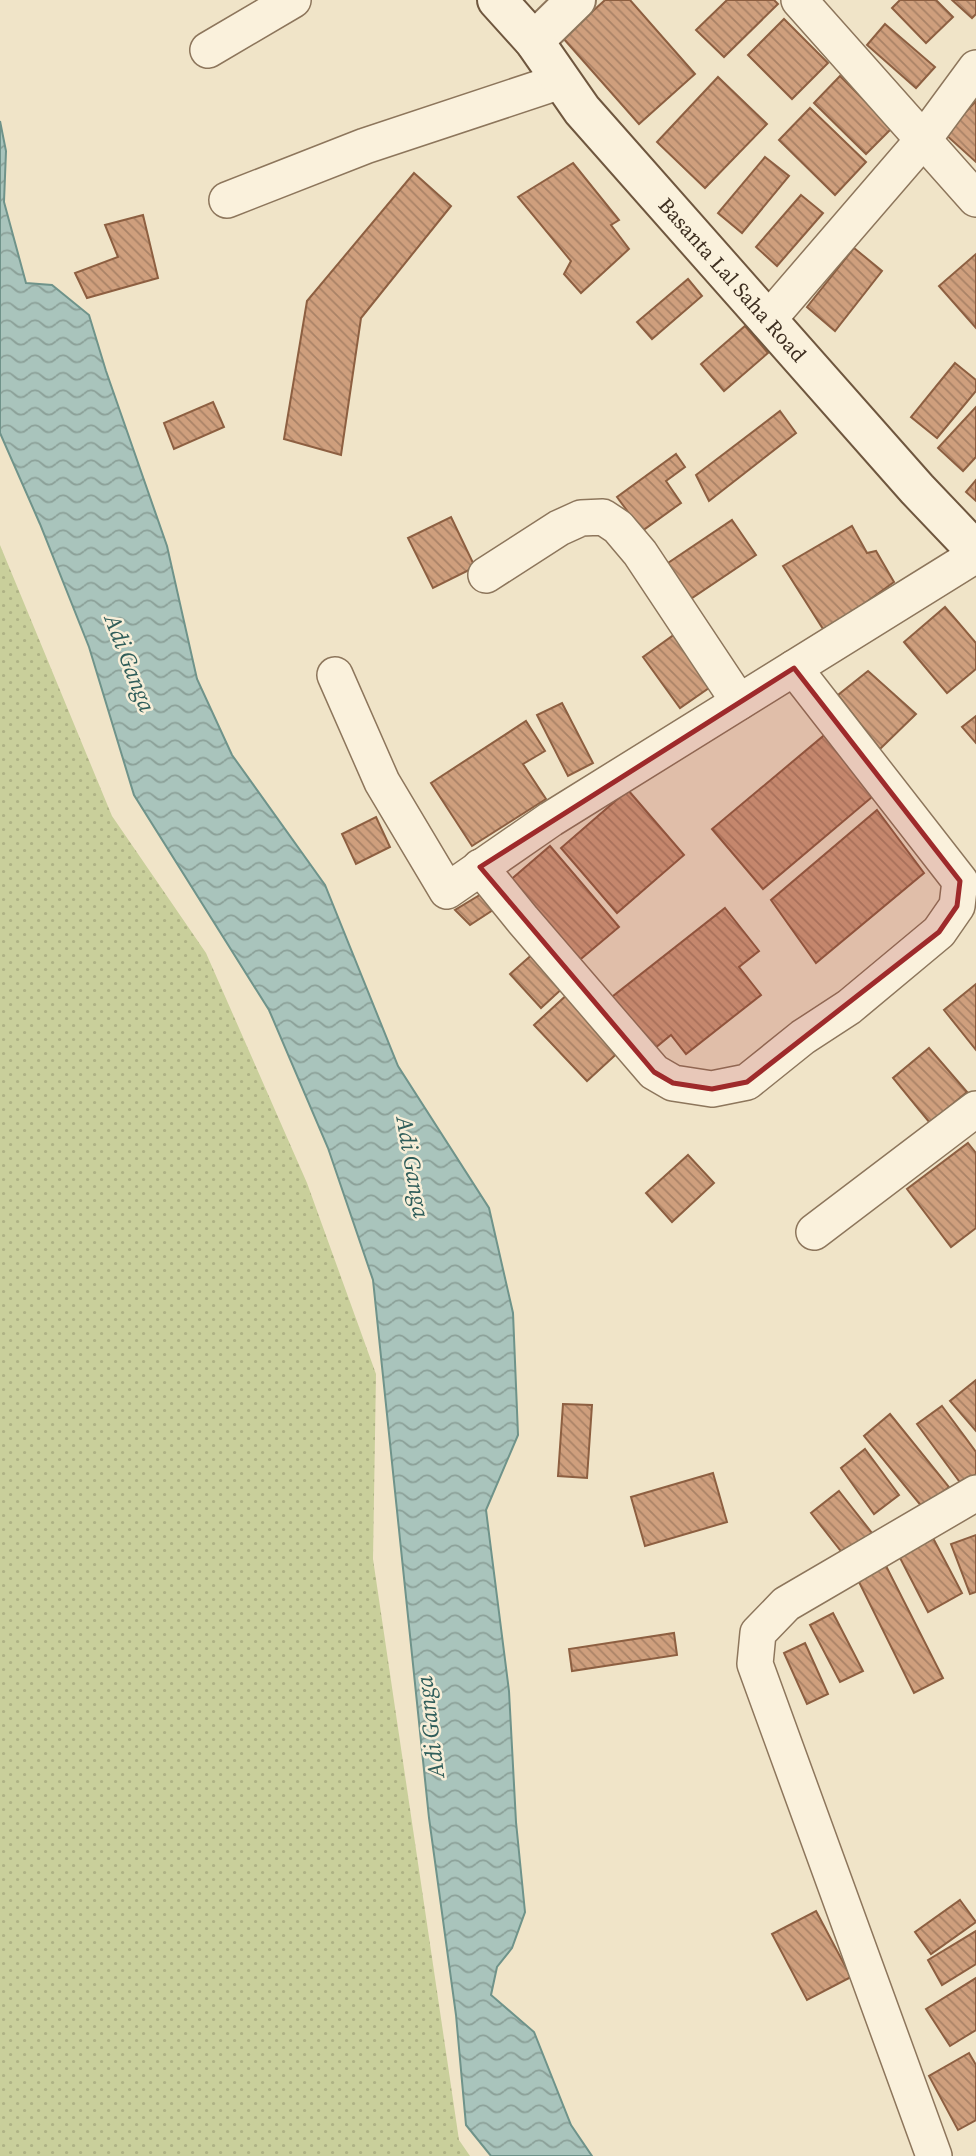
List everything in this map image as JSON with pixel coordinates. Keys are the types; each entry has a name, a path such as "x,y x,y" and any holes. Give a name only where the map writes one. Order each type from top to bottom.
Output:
{"main road":[{"name":"Basanta Lal Saha Road","path":"497,0 534,41 582,110 976,553"},
{"path":"534,41 576,0"}],"street":[{"path":"208,50 293,0"},
{"path":"799,0 976,199"},
{"path":"767,321 923,139 976,68"},
{"path":"227,200 365,146 561,81"},
{"path":"486,575 559,528 581,518 603,517 618,527 640,553 739,702"},
{"path":"335,675 382,782 447,891 551,819 976,553"},
{"path":"480,867 654,1072 673,1083 712,1089 747,1082 803,1037 849,1007 939,932 957,906 959,894 960,881 794,668"},
{"path":"814,1232 976,1109"},
{"path":"934,2156 755,1664 758,1633 786,1604 976,1493"}],"highlighted area":[{"path":"794,668 960,881 957,906 939,932 747,1082 712,1089 673,1083 654,1072 480,867"}],"green space":[{"path":"0,545 112,816 206,953 307,1183 376,1374 373,1559 459,2140 470,2156 0,2156"}],"water":[{"name":"Adi Ganga","path":"0,121 6,151 4,202 26,283 52,285 89,315 167,546 197,679 232,755 325,885 398,1066 489,1208 513,1313 518,1435 486,1510 509,1691 516,1822 525,1912 512,1948 497,1967 491,1995 534,2032 571,2125 592,2156 491,2156 466,2125 456,2015 429,1818 373,1280 328,1148 269,1010 134,795 89,647 0,433"}],"building":[{"path":"605,0 630,0 695,74 639,124 563,38"},
{"path":"727,0 774,0 778,4 724,57 696,30"},
{"path":"900,0 936,0 953,17 926,43 892,8"},
{"path":"952,0 976,0 976,14 972,18"},
{"path":"784,19 828,63 792,99 748,55"},
{"path":"885,24 935,67 916,88 867,45"},
{"path":"840,76 892,128 866,154 814,103"},
{"path":"718,77 767,124 705,188 657,142"},
{"path":"976,101 976,162 945,134"},
{"path":"810,108 866,162 835,195 779,140"},
{"path":"765,157 789,176 742,233 718,213"},
{"path":"573,163 619,220 611,225 629,249 581,293 564,274 571,261 518,197"},
{"path":"414,173 451,206 361,318 341,455 284,439 307,301"},
{"path":"801,195 823,213 777,266 756,247"},
{"path":"143,215 158,278 87,298 75,273 118,257 105,225"},
{"path":"854,248 882,271 835,331 807,307"},
{"path":"976,254 976,328 939,286"},
{"path":"688,279 702,296 652,339 637,322"},
{"path":"745,326 768,353 724,391 701,364"},
{"path":"955,363 976,380 976,391 937,438 911,417"},
{"path":"213,402 224,427 174,449 164,423"},
{"path":"976,407 976,457 963,471 938,448"},
{"path":"780,411 796,433 709,501 696,475"},
{"path":"676,454 685,467 666,481 681,503 642,531 617,497"},
{"path":"976,480 976,501 966,492"},
{"path":"451,517 475,567 433,588 408,538"},
{"path":"732,520 756,555 689,600 665,565"},
{"path":"852,526 867,553 876,551 894,582 825,632 783,566"},
{"path":"945,607 976,643 976,669 947,693 904,642"},
{"path":"682,629 719,681 680,708 643,657"},
{"path":"868,671 916,714 880,749 838,695"},
{"path":"562,703 593,763 568,776 537,715"},
{"path":"976,716 976,743 962,727"},
{"path":"526,721 545,751 523,764 546,799 472,846 431,783"},
{"path":"828,732 878,792 763,889 712,829"},
{"path":"628,790 684,855 617,913 561,848"},
{"path":"877,810 924,873 816,963 771,900"},
{"path":"376,817 390,847 356,864 342,834"},
{"path":"550,846 619,927 576,963 508,882"},
{"path":"483,893 496,908 470,925 455,910"},
{"path":"725,908 759,951 739,967 761,995 686,1054 671,1035 649,1053 608,1000"},
{"path":"535,952 565,986 541,1008 510,974"},
{"path":"976,984 976,1050 944,1010"},
{"path":"570,992 623,1048 587,1081 534,1025"},
{"path":"929,1048 967,1092 930,1123 893,1078"},
{"path":"968,1143 976,1153 976,1228 951,1247 907,1189"},
{"path":"688,1155 714,1183 672,1222 646,1193"},
{"path":"976,1380 976,1431 950,1401"},
{"path":"563,1404 592,1405 587,1478 558,1476"},
{"path":"942,1406 976,1452 976,1474 962,1485 917,1424"},
{"path":"890,1414 949,1487 923,1508 864,1436"},
{"path":"865,1449 899,1495 874,1514 841,1468"},
{"path":"713,1473 727,1522 645,1546 631,1497"},
{"path":"839,1491 872,1533 844,1555 811,1513"},
{"path":"976,1535 976,1592 970,1594 951,1544"},
{"path":"933,1538 962,1593 928,1612 899,1556"},
{"path":"885,1564 943,1678 914,1693 857,1578"},
{"path":"833,1613 863,1671 840,1682 810,1625"},
{"path":"674,1633 677,1655 572,1671 569,1649"},
{"path":"805,1643 828,1694 807,1704 784,1653"},
{"path":"960,1900 976,1922 931,1954 915,1932"},
{"path":"816,1911 851,1977 807,2000 772,1934"},
{"path":"976,1931 976,1964 942,1985 928,1960"},
{"path":"976,1978 976,2030 950,2046 926,2009"},
{"path":"969,2053 976,2065 976,2120 958,2130 929,2076"}]}
